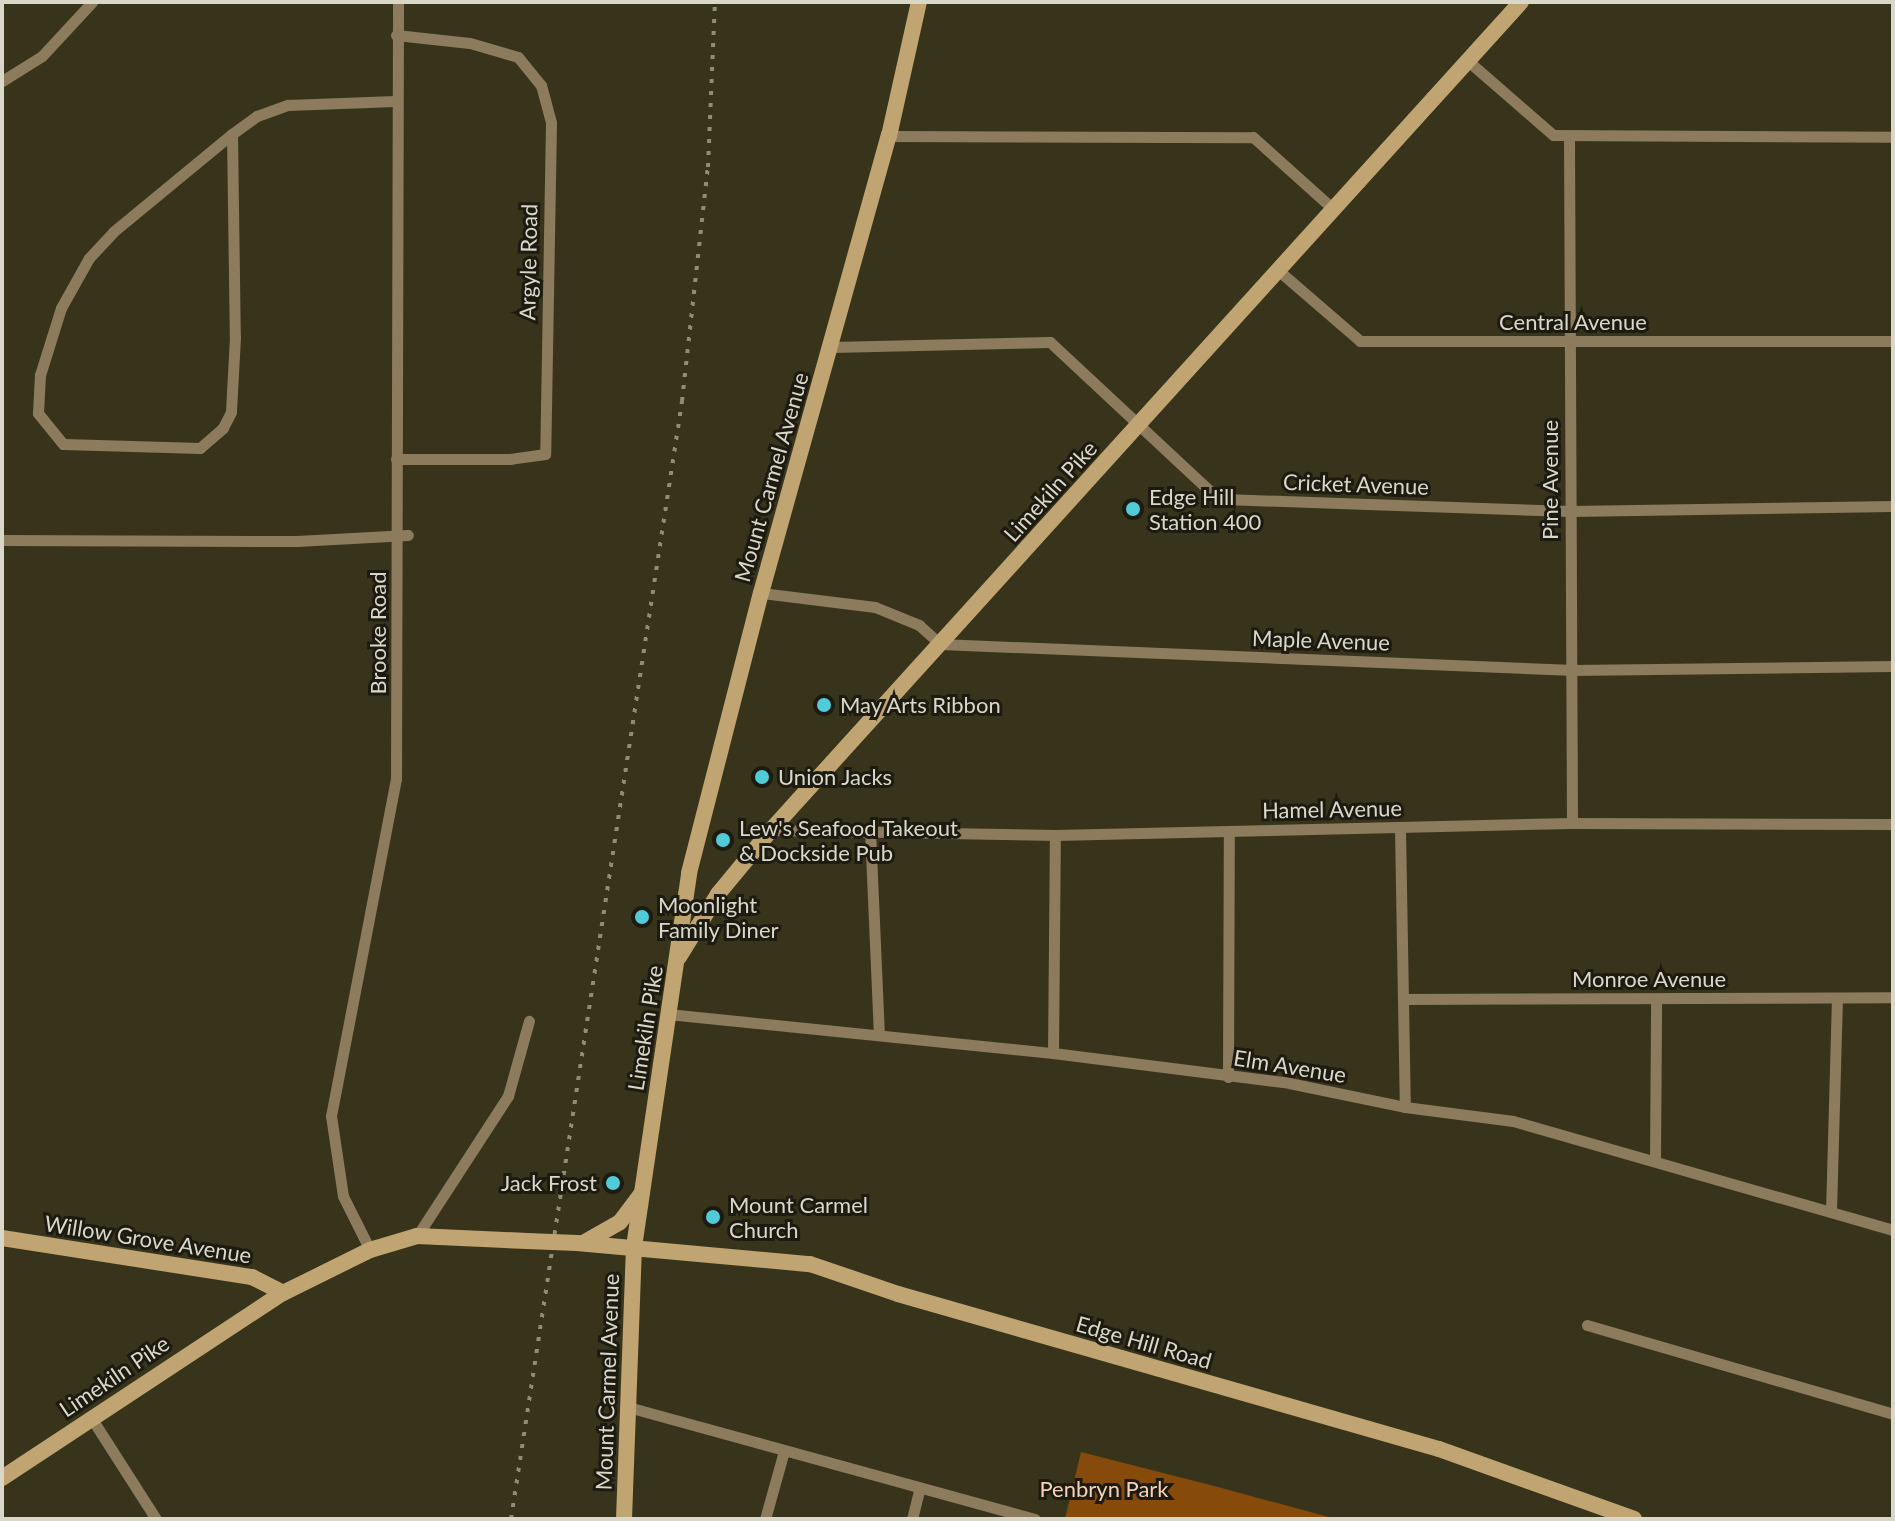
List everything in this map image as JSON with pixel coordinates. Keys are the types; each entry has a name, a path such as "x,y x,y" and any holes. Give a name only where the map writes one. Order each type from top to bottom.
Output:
{"main road":[{"name":"Mount Carmel Avenue","path":"675,965 689,873 761,593 889,136 919,2"},
{"name":"Limekiln Pike","path":"2,1478 283,1293 370,1250 417,1236 634,1247 675,965 718,894 771,830 1279,271 1516,4"},
{"path":"580,1243 620,1222 643,1192"},
{"name":"Willow Grove Avenue","path":"2,1238 252,1277 283,1293"},
{"name":"Mount Carmel Avenue","path":"624,1519 634,1247"},
{"name":"Edge Hill Road","path":"634,1247 810,1264 923,1302 1439,1449 1634,1519"}],"street":[{"path":"2,81 42,56 92,2"},
{"name":"Brooke Road","path":"370,1250 343,1196 331,1116 396,779 403,536 396,459 395,101 398,2"},
{"name":"Argyle Road","path":"396,35 470,43 518,57 541,85 551,123 545,454 510,459 396,459"},
{"path":"1468,61 1553,135 1893,137"},
{"path":"232,134 235,337 231,412 223,428 200,448 78,448 52,433 38,413 40,375 55,322 89,258 125,222 232,134 257,116 288,105 395,101"},
{"path":"889,136 1253,137 1332,208"},
{"name":"Pine Avenue","path":"1569,137 1572,823"},
{"name":"Central Avenue","path":"1279,271 1360,341 1893,341"},
{"name":"Cricket Avenue","path":"831,347 1050,342 1210,491 1224,499 1570,511 1893,506"},
{"path":"2,540 297,541 403,536"},
{"path":"761,593 875,607 919,625 940,644"},
{"name":"Maple Avenue","path":"940,644 1573,670 1893,666"},
{"name":"Hamel Avenue","path":"771,830 1055,835 1572,823 1893,824"},
{"path":"1400,829 1405,1107"},
{"path":"870,830 879,1033"},
{"path":"1228,1077 1229,831"},
{"path":"1053,1053 1055,835"},
{"name":"Monroe Avenue","path":"1404,999 1893,997"},
{"path":"1831,1212 1837,998"},
{"path":"1655,1161 1656,1000"},
{"name":"Elm Avenue","path":"668,1014 1053,1053 1289,1083 1405,1107 1513,1121 1893,1230"},
{"path":"417,1236 502,1108 517,1076 529,1021"},
{"path":"1587,1325 1893,1414"},
{"path":"628,1407 1034,1519"},
{"path":"92,1419 156,1519"},
{"path":"765,1519 784,1451"},
{"path":"912,1519 920,1488"}],"green space":[{"name":"Penbryn Park","path":"1081,1452 1218,1487 1336,1519 1065,1519"}],"railway":[{"path":"511,1519 682,401 708,167 715,2"}],"place":[{"name":"Edge Hill Station 400","path":"1133,509"},
{"name":"May Arts Ribbon","path":"824,705"},
{"name":"Union Jacks","path":"762,777"},
{"name":"Lew's Seafood Takeout & Dockside Pub","path":"723,840"},
{"name":"Moonlight Family Diner","path":"642,917"},
{"name":"Jack Frost","path":"613,1183"},
{"name":"Mount Carmel Church","path":"713,1217"}]}
